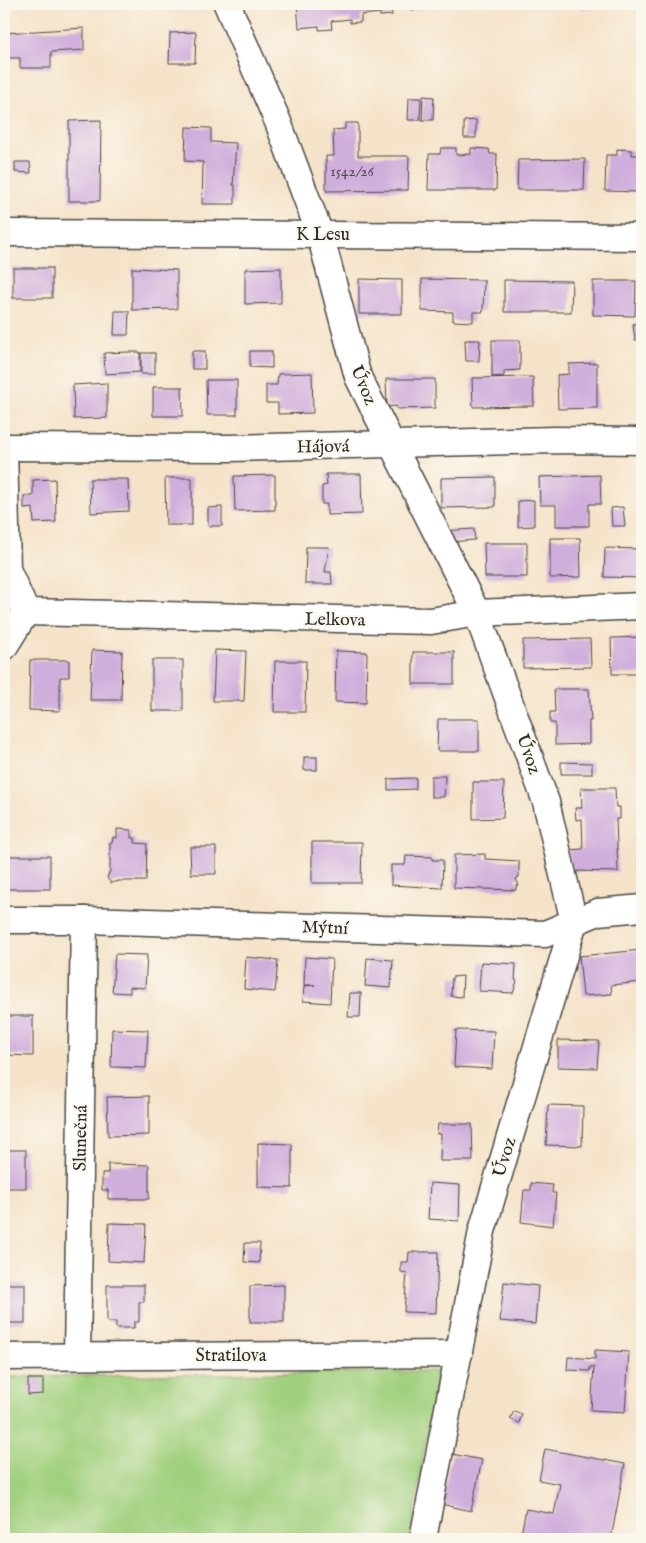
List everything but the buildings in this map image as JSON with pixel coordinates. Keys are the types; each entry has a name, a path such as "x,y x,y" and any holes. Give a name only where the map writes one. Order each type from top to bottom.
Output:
{"street":[{"name":"Úvoz","path":"227,4 278,122 320,234 358,377 478,613 546,802 574,922 482,1231 423,1539"},
{"name":"K Lesu","path":"4,234 642,237"},
{"name":"Hájová","path":"4,447 228,448 556,440 642,441"},
{"path":"4,447 7,569 26,612 4,647"},
{"name":"Lelkova","path":"26,612 431,621 478,613 642,606"},
{"name":"Mýtní","path":"4,920 84,920 545,934 598,912 642,908"},
{"name":"Slunečná","path":"77,1356 84,920"},
{"name":"Stratilova","path":"4,1358 459,1354"}],"green space":[{"path":"437,1371 410,1539 4,1539 4,1377"}]}
